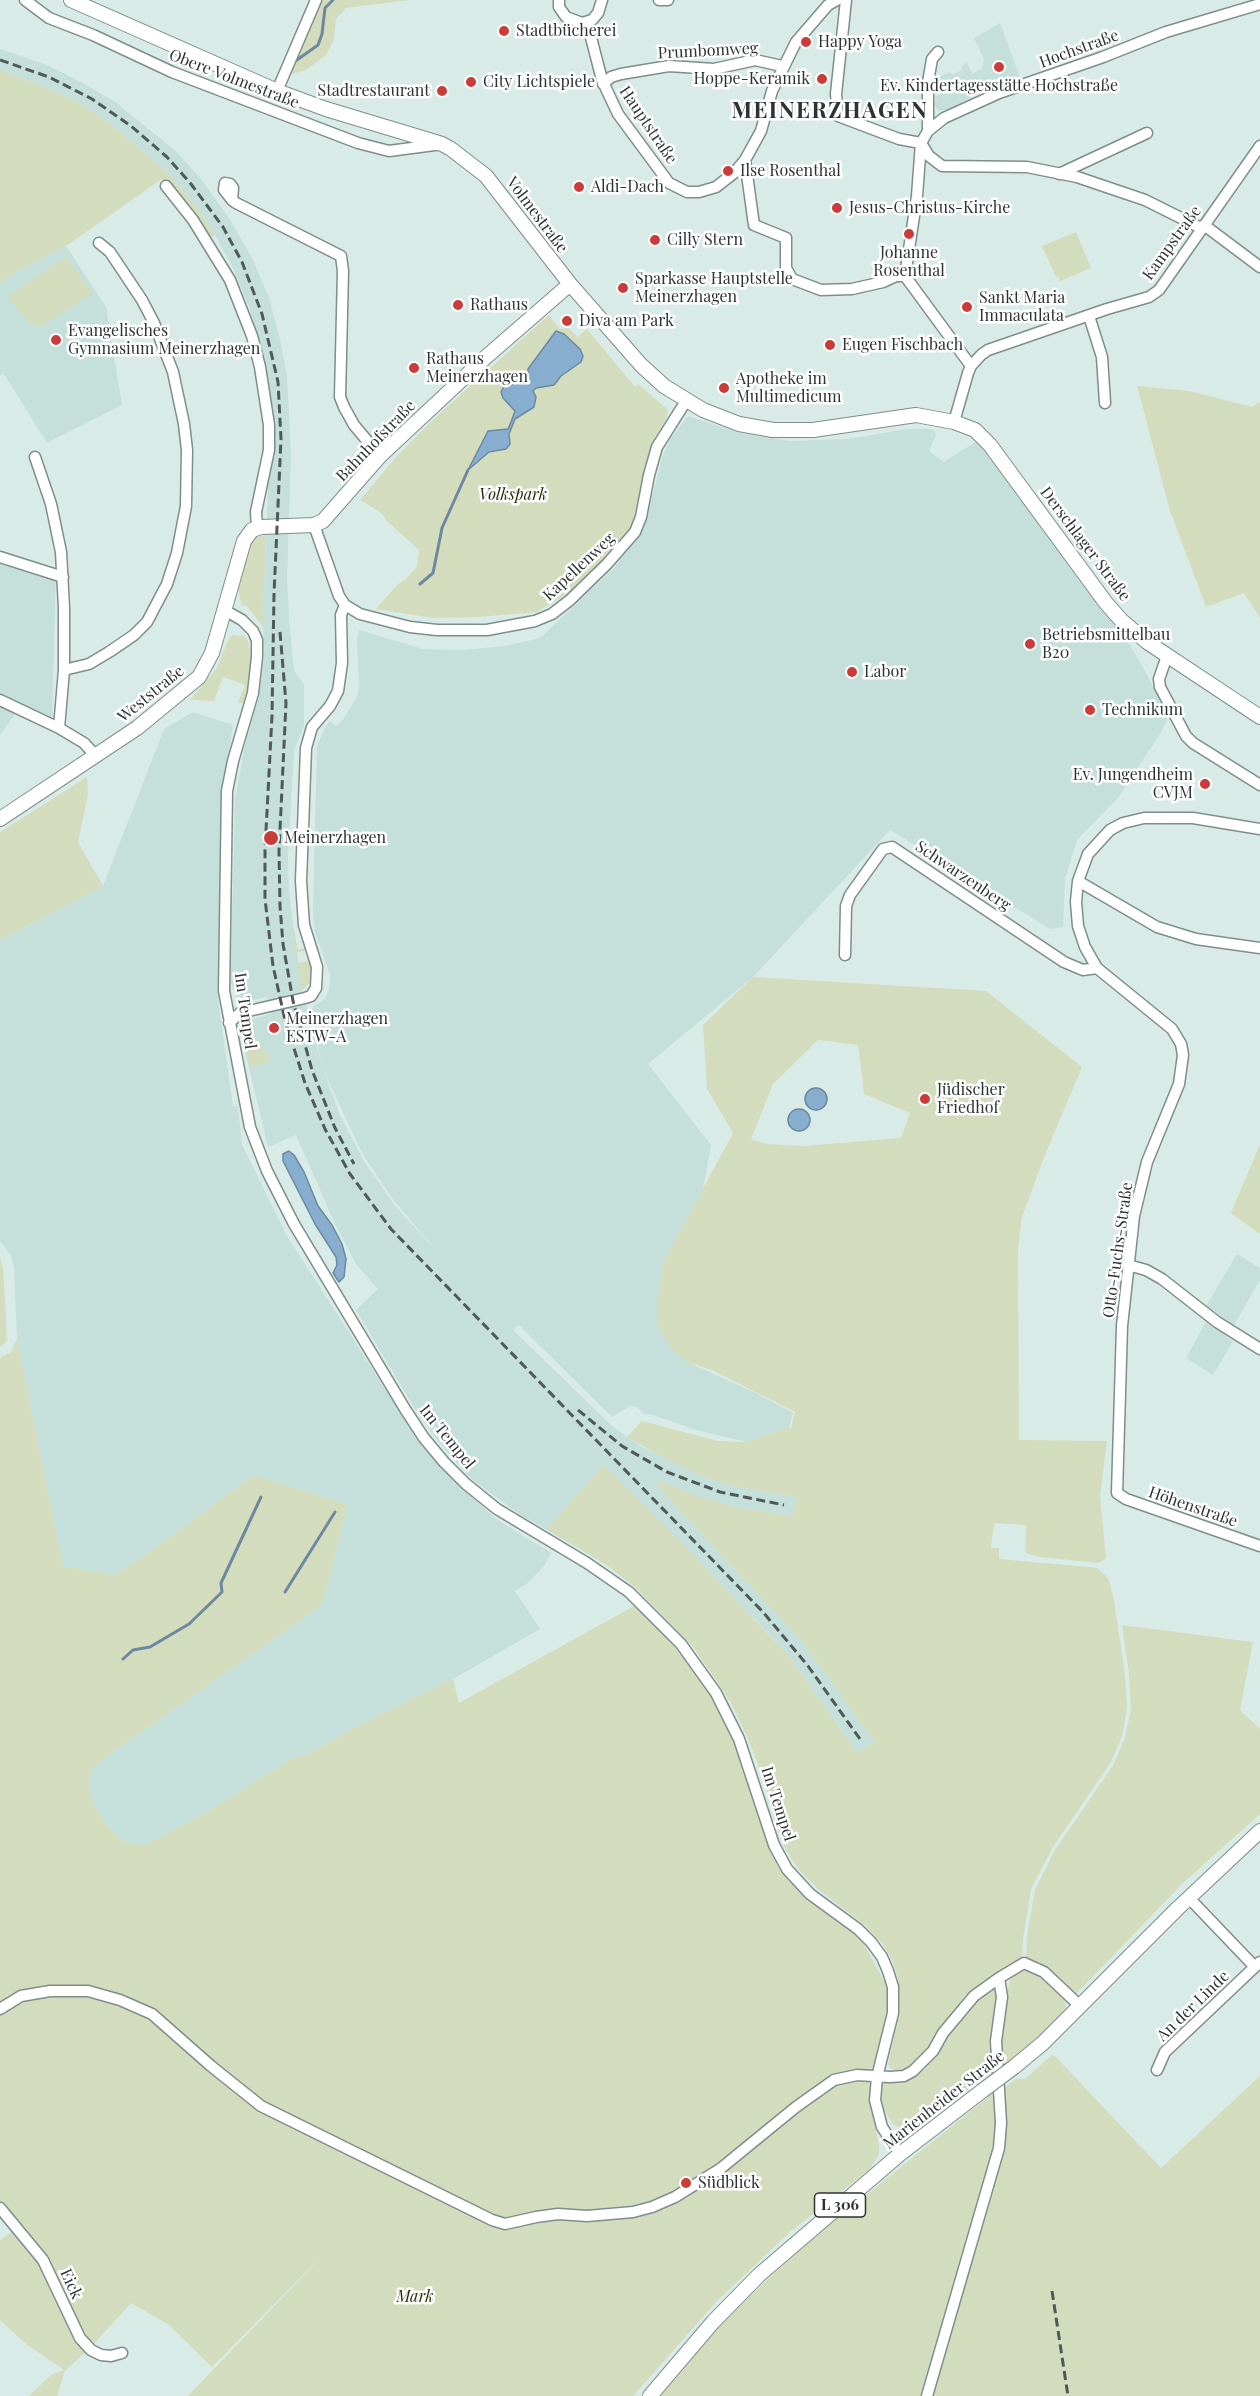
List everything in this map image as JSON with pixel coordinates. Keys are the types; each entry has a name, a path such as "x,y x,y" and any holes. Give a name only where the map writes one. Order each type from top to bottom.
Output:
{"main road":[{"name":"Volmestraße","path":"70,0 277,91 326,109 442,144 486,176 570,284 641,365 686,401 729,421 773,430 813,430 916,416 954,422"},
{"name":"Bahnhofstraße","path":"314,525 330,514 380,456 486,357 570,284"},
{"name":"Derschlager Straße","path":"954,422 975,430 987,441 1106,603 1132,630 1167,656 1260,717"},
{"path":"257,528 314,525"},
{"name":"Weststraße","path":"0,819 137,728 199,677 212,654 244,541 252,530 257,528"},
{"name":"Marienheider Straße","path":"650,2396 713,2322 759,2275 900,2154 1043,2043 1189,1898 1260,1832"}],"street":[{"name":"Obere Volmestraße","path":"25,0 49,18 93,35 172,72 358,143 388,151 442,144"},
{"path":"277,91 316,0"},
{"path":"559,0 566,17 577,23 587,22 598,13 602,0"},
{"path":"659,0 668,0"},
{"name":"Hauptstraße","path":"587,22 603,84 618,114 662,175 677,188 687,192 709,190 724,182 745,160 761,131 782,66 806,29 828,5 837,0"},
{"path":"846,0 836,94 838,116 899,139 921,143 929,156 942,166 1027,167 1077,177 1145,200 1202,227 1260,267"},
{"name":"Hochstraße","path":"921,143 928,131 944,118 999,93 1103,57 1166,32 1260,4"},
{"path":"928,131 928,82 932,59 938,52"},
{"name":"Prumbomweg","path":"603,84 611,77 621,74 669,66 714,69 755,60 782,66"},
{"path":"1059,174 1147,133"},
{"path":"921,143 917,196 905,276 971,366 954,422"},
{"name":"Kampstraße","path":"971,366 988,350 1149,297 1159,290 1260,146"},
{"path":"745,160 754,225 786,238 786,268 789,276 801,284 821,290 852,289 883,282 896,276 905,276"},
{"path":"166,186 193,220 230,280 252,336 260,367 269,425 269,450 256,512 257,528"},
{"path":"232,200 250,212 341,256 343,271 340,396 354,425 380,456"},
{"path":"63,670 89,664 134,635 147,622 167,584 177,553 186,506 187,450 173,372 142,300 110,252 99,243"},
{"path":"1089,316 1102,357 1105,403"},
{"name":"Kapellenweg","path":"345,605 373,619 437,630 507,628 552,614 607,564 635,532 641,517 655,454 686,401"},
{"path":"35,457 57,527 63,577 63,670 60,728"},
{"path":"230,1023 240,1013 311,996 316,988 318,975 304,925 302,890 301,851 306,748 312,727 330,706 338,690 342,663 341,615 345,605 339,596 314,525"},
{"path":"0,557 63,577"},
{"name":"Im Tempel","path":"226,611 242,620 253,631 257,640 257,657 253,693 233,761 226,810 224,991 253,1134 267,1171 294,1224 424,1438 466,1484 518,1523 608,1576 629,1592 681,1644 716,1693 740,1739 774,1845 788,1869 810,1894 858,1929 882,1957 888,1971 894,2004 890,2031 877,2077 875,2100 882,2127 900,2154"},
{"path":"1167,656 1159,680 1160,687 1186,736 1193,743 1260,785"},
{"path":"0,700 60,728 84,743 96,756"},
{"name":"Otto-Fuchs-Straße","path":"1117,1493 1119,1382 1128,1265 1141,1182 1179,1084 1183,1055 1172,1029 1097,968 1085,947 1078,926 1076,902 1078,881 1082,867 1098,841 1110,830 1133,820 1193,818 1260,829"},
{"name":"Schwarzenberg","path":"845,955 846,906 850,895 883,849 892,847 1064,962 1083,970 1097,968"},
{"path":"1078,881 1157,927 1196,939 1260,948"},
{"path":"1128,1265 1146,1270 1260,1350"},
{"name":"Höhenstraße","path":"1117,1493 1126,1499 1260,1546"},
{"name":"An der Linde","path":"1157,2070 1165,2052 1258,1965 1189,1898"},
{"path":"0,2009 21,1996 50,1991 88,1991 120,2000 152,2014 261,2106 492,2220 505,2224 536,2217 633,2212 675,2197 720,2169 796,2107 834,2080 856,2075 904,2076 914,2071 933,2051 943,2033 961,2010 999,1978 1024,1963 1044,1972 1080,2006"},
{"path":"927,2396 999,2148 1001,2123 996,2041 1002,1997 999,1978"},
{"name":"Eick","path":"0,2208 43,2260 80,2338 101,2355 111,2356 122,2353"}],"shaded area":[{"name":"Ev. Kindertagesstätte Hochstraße","path":"1000,23 1021,80 977,94 949,109 938,111 934,103 937,101 935,97 944,92 937,78 962,70 961,66 967,63 972,74 982,68 984,59 974,38"},
{"path":"0,49 47,65 114,101 177,152 201,179 229,218 252,258 269,298 287,376 291,455 287,577 289,620 294,670 304,684 304,726 294,750 288,857 289,892 302,991 322,1066 310,1009 326,998 330,985 330,975 315,932 313,914 317,746 330,721 335,726 343,720 357,697 359,630 423,649 462,650 505,646 540,638 613,569 644,528 663,455 671,438 688,416 739,433 791,441 848,439 907,429 929,429 935,431 936,435 929,451 944,462 979,440 1130,645 1146,673 1168,717 1162,731 1118,798 1077,840 1065,879 1063,927 1050,929 890,830 753,977 648,1064 711,1145 702,1194 663,1263 685,1361 756,1393 793,1413 789,1427 747,1442 644,1414 637,1407 630,1406 612,1417 519,1325 513,1330 613,1427 641,1446 705,1477 734,1486 796,1497 793,1516 734,1507 657,1486 802,1641 875,1742 858,1753 787,1654 754,1618 561,1538 521,1515 470,1478 418,1414 356,1310 378,1289 356,1264 334,1222 296,1135 268,1147 241,1034 243,1025 251,1019 271,1014 267,997 248,1001 237,998 231,983 235,800 245,746 259,696 264,660 263,618 271,415 261,344 233,268 215,235 193,202 166,171 108,122 77,102 46,87 0,70","holes":["323,1069 362,1153 391,1197 436,1250 396,1207 364,1161 340,1115"]},
{"name":"Evangelisches Gymnasium Meinerzhagen","path":"66,246 106,307 122,405 47,443 4,374 0,376 0,283 14,273"},
{"path":"0,552 56,571 52,717 21,706 0,735"},
{"path":"193,712 233,725 221,808 217,994 233,1106 238,1106 242,1145 287,1236 423,1448 454,1481 496,1519 551,1553 544,1566 528,1583 515,1591 540,1629 453,1679 354,1728 306,1756 295,1757 204,1814 141,1846 130,1844 119,1838 106,1824 94,1805 88,1786 91,1770 99,1762 322,1605 348,1505 254,1475 139,1560 113,1575 63,1566 17,1339 14,1268 11,1256 0,1241 0,940 103,886 164,729"},
{"path":"1237,1254 1260,1268 1260,1280 1234,1325 1213,1310 1210,1315 1212,1311 1206,1306"},
{"path":"1206,1321 1233,1341 1213,1375 1186,1358"}],"green space":[{"path":"322,0 409,0 346,8 336,19 334,39 326,55 306,70 292,74"},
{"path":"0,70 46,87 77,102 108,122 166,171 193,202 215,235 208,240 162,179 66,246 14,273 0,283"},
{"path":"1076,232 1091,268 1060,281 1042,246"},
{"path":"66,257 93,293 41,326 36,326 30,323 7,297"},
{"name":"Volkspark","path":"549,315 560,329 568,328 578,337 587,329 635,387 638,384 668,410 666,419 654,439 645,466 634,525 585,578 559,599 536,612 433,618 376,609 417,567 419,550 380,512 360,500 398,455 438,415"},
{"path":"1137,386 1190,391 1252,407 1260,402 1260,618 1244,593 1206,607 1170,511"},
{"path":"266,535 263,627 246,605 242,606 238,589 251,542 257,537"},
{"path":"242,634 248,640 251,661 245,703 238,703 245,685 223,677 214,701 190,700 217,668 229,638"},
{"path":"87,777 88,794 78,842 103,886 0,940 0,832"},
{"path":"291,916 298,950 305,948 306,950 296,953 298,963 309,961 311,969 311,981 302,991 294,942"},
{"path":"753,977 986,991 1082,1067 1022,1217 1018,1248 1019,1440 1107,1441 1100,1496 1106,1558 1099,1563 1040,1557 1025,1553 1026,1525 994,1523 991,1548 999,1548 999,1559 1097,1568 1108,1578 1113,1595 1125,1674 1127,1708 1122,1736 1111,1762 1053,1847 1031,1889 1022,1961 964,1996 940,2033 914,2064 897,2071 890,2068 888,2064 900,2011 898,1978 892,1960 883,1945 866,1926 818,1889 799,1870 786,1850 776,1825 762,1774 730,1701 694,1648 634,1586 606,1565 547,1529 604,1465 787,1654 858,1753 875,1742 802,1641 657,1486 661,1481 734,1507 793,1516 796,1497 734,1486 705,1477 627,1437 642,1421 718,1441 747,1442 789,1427 794,1431 791,1428 795,1412 714,1371 685,1361 670,1347 658,1326 657,1306 663,1263 733,1133 707,1089 703,1025","holes":["818,1040 858,1045 864,1094 910,1113 901,1138 804,1146 766,1144 751,1139 773,1084"]},
{"path":"249,1022 255,1038 272,1060 252,1067 249,1064 243,1032"},
{"path":"1260,1144 1260,1234 1231,1213"},
{"path":"0,1258 3,1268 7,1339 0,1347"},
{"name":"Mark","path":"17,1339 63,1566 113,1575 139,1560 254,1475 348,1505 322,1605 99,1762 91,1770 88,1786 94,1805 106,1824 119,1838 130,1844 146,1845 204,1814 295,1757 306,1756 354,1728 453,1679 459,1703 634,1606 668,1639 702,1681 715,1703 738,1753 770,1851 778,1867 806,1899 860,1937 891,1994 873,2068 833,2077 719,2166 675,2193 666,2196 666,2202 675,2199 721,2171 835,2082 857,2077 870,2081 870,2100 879,2155 870,2169 791,2231 718,2300 633,2396 188,2396 326,2252 212,2367 169,2325 131,2303 91,2347 82,2337 45,2260 0,2206 0,1362 1,1357 11,1352","holes":["42,1985 89,1989 121,1998 153,2012 212,2063 264,2103 448,2197 516,2225 510,2230 442,2200 260,2108 150,2017 119,2002 85,1993 49,1993"]},
{"path":"1122,1625 1253,1642 1240,1710 1260,1729 1260,1814 1183,1883 1076,1994 1045,1971 1026,1961 1027,1936 1035,1890 1055,1850 1114,1764 1125,1737 1131,1710 1129,1674"},
{"path":"1026,1970 1036,1971 1065,1997 1065,2013 1038,2040 1007,2064 1001,2065 1001,2028 1009,1983 1014,1975"},
{"path":"989,1988 994,1988 998,1998 994,2070 919,2129 910,2131 893,2125 881,2099 882,2083 909,2078 926,2069 947,2036 973,2003"},
{"path":"1052,2055 1161,2168 1260,2076 1260,2396 929,2396 1004,2124 1004,2088 1016,2079 1025,2079"},
{"path":"997,2090 996,2147 924,2396 659,2396 691,2354 744,2301 821,2231"},
{"path":"16,2229 42,2261 88,2350 65,2371 57,2396 29,2396 51,2375 64,2370 26,2344 0,2320 0,2240"}],"water":[{"path":"556,331 564,334 580,349 583,356 581,362 561,376 554,385 536,388 533,391 536,397 534,407 515,419 509,434 510,444 506,449 489,452 468,470 488,431 508,429 515,411 503,398 501,392 504,386 514,381 524,381 528,376 528,369"},
{"path":"816,1088 824,1091 827,1099 824,1107 816,1110 808,1107 805,1099 808,1091"},
{"path":"799,1109 807,1112 810,1120 807,1128 799,1131 791,1128 788,1120 791,1112"},
{"path":"289,1151 304,1172 318,1206 342,1244 346,1259 344,1277 339,1282 333,1273 337,1265 336,1257 315,1224 283,1161 283,1154"}],"waterway":[{"path":"294,62 318,45 322,34 325,8 333,0"},
{"path":"420,584 433,573 442,528 468,470"},
{"path":"123,1659 133,1650 150,1647 189,1624 222,1592 221,1583 261,1497"},
{"path":"285,1592 335,1512"}],"railway":[{"path":"0,60 49,77 92,99 131,126 167,157 191,184 223,227 242,262 262,314 278,382 281,439 265,899 273,966 285,1020 305,1083 325,1129 350,1174 391,1229 763,1612 808,1666 860,1739"},
{"path":"280,632 286,703 279,851 283,944 293,1001 312,1070 335,1128 354,1164"},
{"path":"578,1410 622,1446 667,1472 720,1492 784,1505"},
{"path":"1052,2291 1068,2396"}],"place":[{"name":"Stadtbücherei","path":"504,31"},
{"name":"Happy Yoga","path":"806,42"},
{"name":"Ev. Kindertagesstätte Hochstraße","path":"999,67"},
{"name":"Hoppe-Keramik","path":"822,79"},
{"name":"City Lichtspiele","path":"471,82"},
{"name":"Stadtrestaurant","path":"442,91"},
{"name":"Ilse Rosenthal","path":"728,171"},
{"name":"Aldi-Dach","path":"579,187"},
{"name":"Jesus-Christus-Kirche","path":"837,208"},
{"name":"Johanne Rosenthal","path":"909,234"},
{"name":"Cilly Stern","path":"655,240"},
{"name":"Sparkasse Hauptstelle Meinerzhagen","path":"623,288"},
{"name":"Rathaus","path":"458,305"},
{"name":"Sankt Maria Immaculata","path":"967,307"},
{"name":"Diva am Park","path":"567,321"},
{"name":"Evangelisches Gymnasium Meinerzhagen","path":"56,340"},
{"name":"Eugen Fischbach","path":"830,345"},
{"name":"Rathaus Meinerzhagen","path":"414,368"},
{"name":"Apotheke im Multimedicum","path":"724,388"},
{"name":"Betriebsmittelbau B20","path":"1030,644"},
{"name":"Labor","path":"852,672"},
{"name":"Technikum","path":"1090,710"},
{"name":"Ev. Jungendheim CVJM","path":"1205,784"},
{"name":"Meinerzhagen","path":"271,838"},
{"name":"Meinerzhagen ESTW-A","path":"274,1028"},
{"name":"Jüdischer Friedhof","path":"925,1099"},
{"name":"Südblick","path":"686,2183"}],"district":[{"name":"MEINERZHAGEN","path":"830,111"}]}
